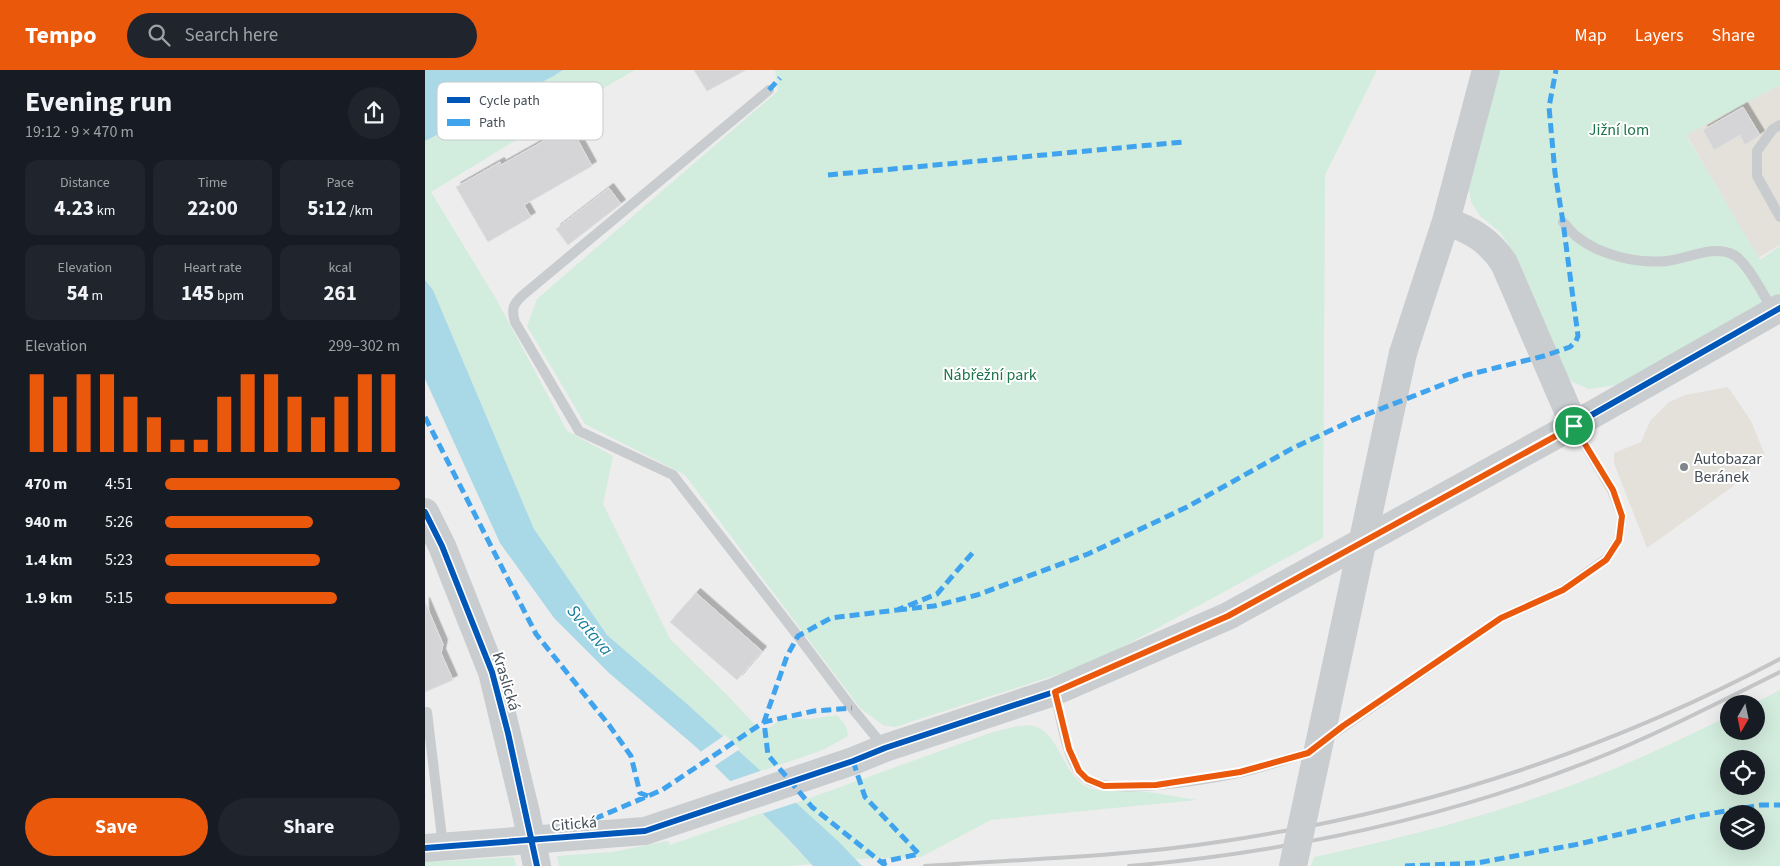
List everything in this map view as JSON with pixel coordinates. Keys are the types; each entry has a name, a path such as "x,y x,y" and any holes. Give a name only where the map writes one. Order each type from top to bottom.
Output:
{"street":[{"path":"1293,866 1403,352 1446,221 1486,70"},
{"path":"1446,221 1475,232 1487,241 1504,263 1574,426"},
{"name":"Citická","path":"434,848 645,831 665,826 885,748 1055,692 1228,616 1574,426 1777,310"},
{"name":"Kraslická","path":"425,512 442,546 492,672 537,866"}],"lane":[{"path":"769,90 523,295 514,303 512,312 515,322 579,431 673,475 852,708 885,748"},
{"path":"1780,125 1773,128 1757,151 1757,176 1780,217"},
{"path":"1563,222 1575,236 1591,245 1613,254 1641,261 1667,261 1721,250 1735,256 1750,272 1777,310"},
{"path":"1055,692 1069,749 1079,771 1087,779 1104,786 1156,785 1240,772 1308,753 1343,726 1501,618 1563,590 1606,560 1619,540 1622,516 1613,490 1574,426"},
{"path":"427,712 434,848"}],"shaded area":[{"path":"1780,85 1780,245 1758,258 1686,134"},
{"name":"Autobazar Beránek","path":"1728,387 1751,421 1765,455 1732,487 1647,548 1614,463 1614,453 1641,442 1650,421 1669,402 1685,395"}],"green space":[{"path":"563,70 635,70 603,88 603,82 542,82"},
{"name":"Nábřežní park","path":"775,70 1377,70 1325,175 1323,538 1093,663 895,727 883,725 860,708 685,475 585,424 527,326 537,299 778,91"},
{"name":"Jižní lom","path":"1498,70 1780,70 1780,85 1686,135 1760,260 1780,246 1780,293 1623,384 1589,389 1572,382 1559,365 1516,256 1500,232 1480,216 1471,202 1468,183"},
{"path":"437,135 437,140 516,140 431,192 496,299 567,431 613,456 603,504 670,639 762,732 784,718 810,719 837,715 846,726 848,736 823,750 761,771 607,635 534,529 433,290 425,280 425,141"},
{"path":"1780,690 1780,866 1311,866 1314,857 1387,840 1531,800 1634,761 1720,720 1720,740 1765,740 1765,698"},
{"path":"1018,726 1031,726 1042,730 1049,736 1071,772 1085,786 1096,790 1158,793 1197,800 991,820 921,857 855,859 796,803 993,732"},
{"path":"762,813 811,864 789,866 559,866 557,856 612,852 668,841 670,845"},
{"path":"514,857 516,866 425,866 425,862"}],"water":[{"path":"425,70 563,70 542,82 437,82 437,135 425,141"},
{"name":"Svatava","path":"425,280 433,290 534,529 607,635 686,703 838,841 862,866 813,866 696,747 609,673 554,618 500,543 425,379"}],"pier":[{"path":"725,735 740,749 713,767 699,753"},
{"path":"763,770 798,802 761,814 728,782"}],"building":[{"path":"694,70 746,70 707,91"},
{"path":"1743,107 1760,135 1745,145 1740,135 1714,150 1703,130"},
{"path":"545,140 578,140 592,166 524,205 531,217 488,242 456,187 500,162 501,165"},
{"path":"609,188 621,204 568,245 556,229"},
{"path":"696,593 762,651 737,680 670,622"},
{"path":"425,602 443,644 441,653 453,680 425,692"}],"railway":[{"path":"925,866 1109,854 1182,847 1291,830 1364,814 1436,796 1577,750 1646,723 1780,659"},
{"path":"1129,866 1189,860 1307,842 1424,815 1482,799 1539,780 1619,749 1780,672"}],"marked path":[{"path":"897,610 934,606 977,595 1088,554 1187,507 1293,448 1355,419 1467,375 1544,356 1570,347 1578,336 1555,173 1549,107 1556,70"},
{"path":"769,90 780,78"},
{"path":"828,175 1183,142"},
{"path":"425,417 536,634 609,725 631,756 640,793 648,796"},
{"path":"886,866 812,807 768,755 764,722 787,656 798,636 831,618 897,610 937,594 975,550"},
{"path":"594,819 662,790 764,722 814,711 852,708"},
{"path":"853,761 865,797 919,854 882,862"},
{"path":"1405,866 1477,863 1579,844 1696,816 1761,805 1780,805"}],"cycle path":[{"path":"425,848 645,831 1054,692 1228,616 1574,425 1780,308"},
{"path":"425,512 442,546 492,672 508,733 537,866"}],"place":[{"name":"Autobazar Beránek","path":"1684,467"}],"route":[{"path":"1574,426 1613,490 1622,516 1619,540 1606,560 1563,590 1501,618 1343,726 1308,753 1240,772 1156,785 1104,786 1087,779 1079,771 1069,749 1055,692 1228,616 1574,426"}]}
